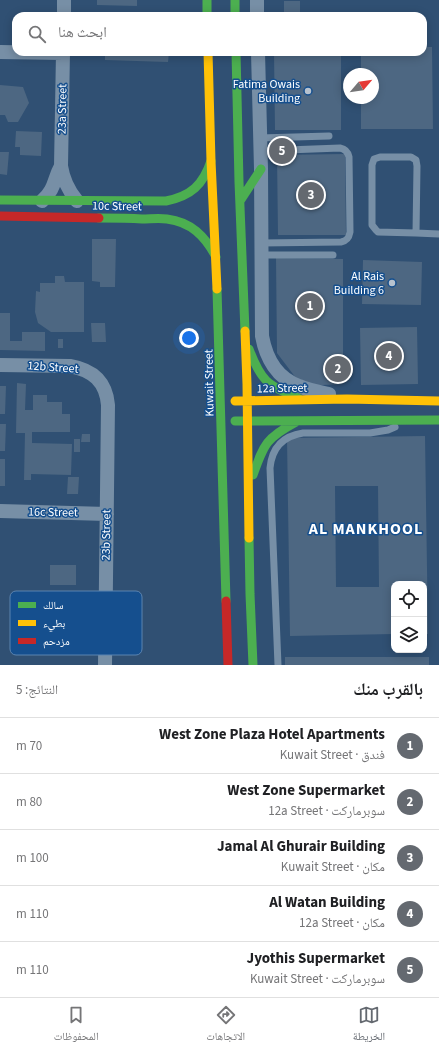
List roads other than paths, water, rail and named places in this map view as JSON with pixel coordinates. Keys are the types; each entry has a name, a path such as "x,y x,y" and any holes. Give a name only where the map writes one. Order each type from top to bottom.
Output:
{"main road":[{"path":"207,0 207,12"},
{"path":"235,0 235,12"},
{"name":"Kuwait Street","path":"208,56 219,323 228,665"},
{"path":"236,56 239,182 248,401 248,490 253,665"},
{"name":"10c Street","path":"0,200 166,202 177,200 196,189 203,181 212,161"},
{"path":"230,161 239,182"},
{"path":"240,201 261,169"},
{"path":"177,200 195,201"},
{"name":"10c Street","path":"0,216 167,219 184,223 192,227 211,246 216,258"},
{"path":"184,223 195,220"},
{"path":"219,323 227,339"},
{"path":"246,343 257,368 266,380 277,388 301,400"},
{"path":"231,390 235,407 248,421"},
{"name":"12a Street","path":"221,401 235,407 248,401 346,399 439,401"},
{"path":"248,490 260,452 267,441 279,431 297,421"},
{"path":"222,422 437,422"}],"street":[{"path":"64,0 64,12"},
{"path":"257,0 257,12"},
{"path":"0,52 12,52"},
{"name":"23a Street","path":"63,56 61,166 70,193 77,201"},
{"path":"258,56 261,169 262,336 265,349 270,362 278,372 288,380 298,386 346,399"},
{"name":"23a Street","path":"42,201 53,187 57,173 61,166"},
{"name":"12b Street","path":"0,365 70,366 85,370 98,379 102,385 108,398 108,405"},
{"name":"23b Street","path":"106,591 108,405"},
{"name":"16c Street","path":"0,511 107,514"},
{"name":"23b Street","path":"105,655 105,665"}],"lane":[{"path":"260,144 329,136"},
{"path":"260,144 340,148 345,150 348,155 350,232 349,238 341,242 262,249"},
{"path":"416,234 416,160 411,157 377,158 372,162 373,228 378,232 416,234 439,234"},
{"path":"262,249 333,255"},
{"path":"278,665 270,468 276,448 281,442 295,434 379,432 392,428 404,421"}],"place":[{"name":"Fatima Owais Building","path":"308,91"},
{"name":"Jyothis Supermarket","path":"282,151"},
{"name":"Jamal Al Ghurair Building","path":"311,195"},
{"name":"Al Rais Building 6","path":"392,283"},
{"name":"West Zone Plaza Hotel Apartments","path":"310,306"},
{"name":"Al Watan Building","path":"389,356"},
{"name":"West Zone Supermarket","path":"338,369"}],"district":[{"name":"AL MANKHOOL","path":"366,528"}]}
